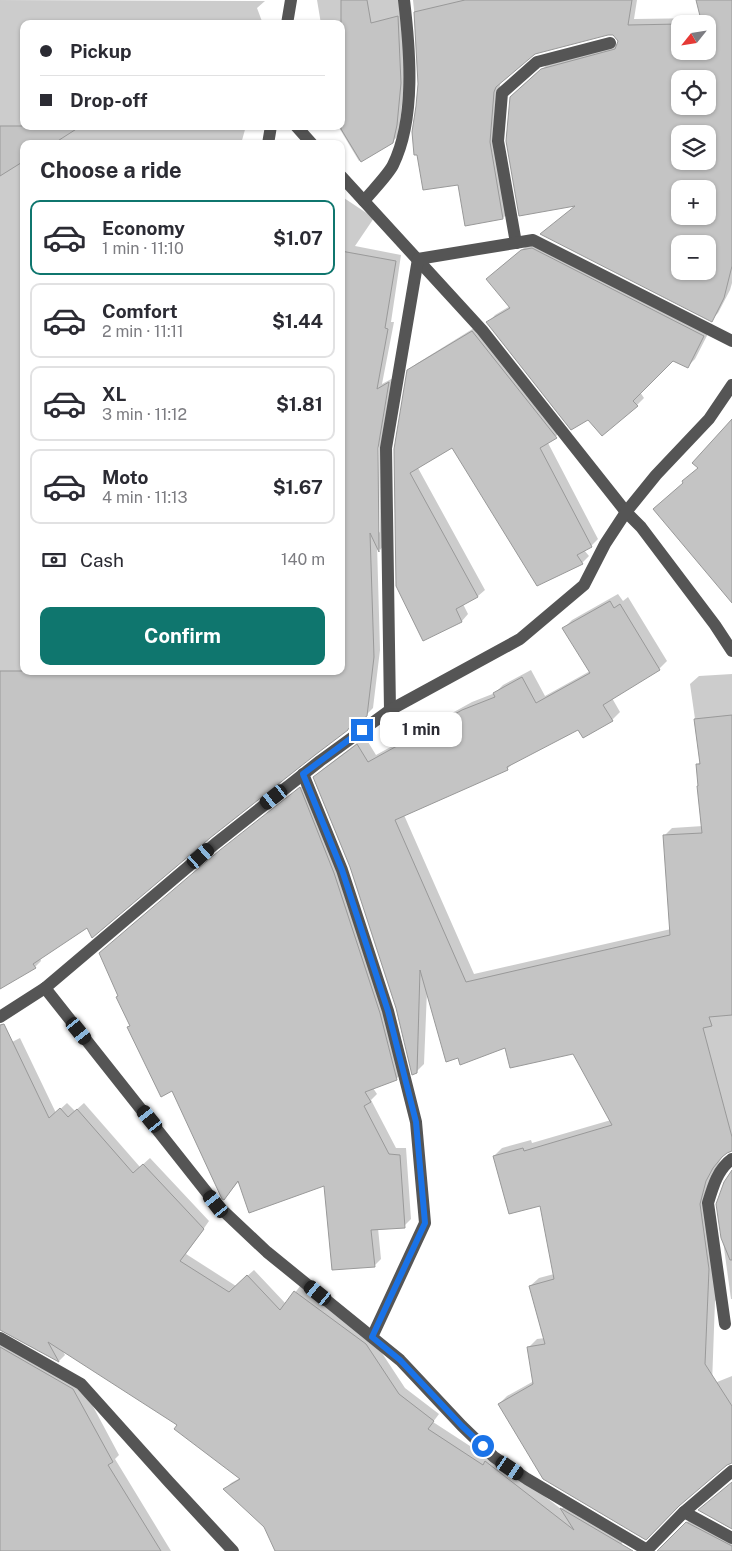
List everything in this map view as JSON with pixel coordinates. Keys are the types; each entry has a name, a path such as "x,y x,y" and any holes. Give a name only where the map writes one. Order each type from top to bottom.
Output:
{"street":[{"path":"288,20 291,0"},
{"path":"364,201 393,166 405,130 410,88 404,0"},
{"path":"516,243 498,141 502,93 537,62 610,44"},
{"path":"300,130 308,140"},
{"path":"345,180 482,330 626,512 641,527 732,651"},
{"path":"418,259 533,240 732,341"},
{"path":"390,710 386,448 418,259"},
{"path":"0,1017 45,988 215,844 303,774 390,710 520,639 584,585 605,544 626,512 656,475 709,419 732,385"},
{"path":"303,774 342,870 385,1002 416,1122 425,1223 372,1337"},
{"path":"45,988 216,1204 267,1252 400,1360 494,1457 527,1479 647,1550 684,1512 732,1471"},
{"path":"725,1324 708,1203 714,1184 724,1165 732,1159"},
{"path":"0,1338 81,1384 233,1551"},
{"path":"684,1512 732,1538"}],"building":[{"path":"341,0 367,0 371,23 398,16 401,83 397,125 393,143 361,162 342,130 345,130 345,20 341,20"},
{"path":"465,0 632,0 628,25 671,24 671,60 716,60 716,15 700,15 696,0 732,0 732,266 724,298 712,322 540,234 575,206 519,216 506,141 510,97 541,69 615,49 618,41 613,35 535,54 496,87 490,142 503,219 465,226 458,185 423,190 417,155 414,155 412,132 418,84 414,12"},
{"path":"0,126 20,126 20,130 75,130 59,140 20,140 20,164 0,176"},
{"path":"532,248 704,336 688,368 673,361 633,401 638,406 602,436 588,420 571,430 486,322 510,308 486,279 521,250"},
{"path":"345,252 396,261 385,328 388,329 377,389 389,382 378,448 379,552 370,533 374,657 367,716 210,838 92,938 87,928 33,964 36,968 0,989 0,671 20,671 20,675 345,675"},
{"path":"472,331 557,438 540,448 592,547 577,555 583,564 537,586 452,448 410,473 478,597 456,609 462,622 423,641 396,586 394,449 407,370"},
{"path":"732,419 732,603 653,509 698,468 692,463"},
{"path":"610,601 614,608 620,604 660,670 603,705 613,721 583,738 578,730 507,767 508,770 395,820 466,982 670,935 663,835 702,833 696,764 700,764 694,719 732,715 732,1015 709,1017 712,1026 703,1028 732,1137 732,1151 722,1157 713,1168 706,1181 700,1204 709,1269 705,1364 732,1406 732,1463 727,1465 679,1506 646,1540 543,1479 498,1404 533,1384 527,1347 545,1344 529,1286 554,1279 540,1206 509,1214 493,1156 523,1148 524,1151 612,1125 573,1054 510,1068 505,1048 460,1065 458,1058 446,1062 420,970 417,1073 412,1075 396,1008 350,867 313,777 357,744 368,762 462,710 495,697 493,693 522,677 536,703 590,673 562,628"},
{"path":"300,787 334,873 380,1013 397,1080 365,1092 371,1102 364,1106 389,1154 400,1155 405,1228 371,1230 375,1267 332,1270 324,1186 249,1213 238,1181 224,1200 222,1199 172,1091 161,1097 127,1027 130,1026 116,997 118,996 99,953 220,850"},
{"path":"4,1024 49,1118 60,1108 68,1117 77,1109 133,1173 143,1164 204,1229 180,1261 229,1292 247,1275 280,1310 294,1291 366,1344 399,1394 434,1421 428,1429 483,1465 485,1461 574,1530 560,1508 633,1551 275,1551 264,1527 223,1489 240,1479 174,1429 177,1425 48,1342 59,1362 0,1330 0,1025"},
{"path":"732,1170 732,1260 730,1260 721,1238 716,1204 724,1182"},
{"path":"0,1347 73,1389 113,1462 108,1465 161,1551 0,1551"},
{"path":"732,1482 732,1529 698,1510"},
{"path":"686,1522 732,1546 732,1551 657,1551"}],"route":[{"path":"362,730 303,774 342,870 388,1011 416,1122 425,1223 372,1337 400,1360 483,1446"}]}
